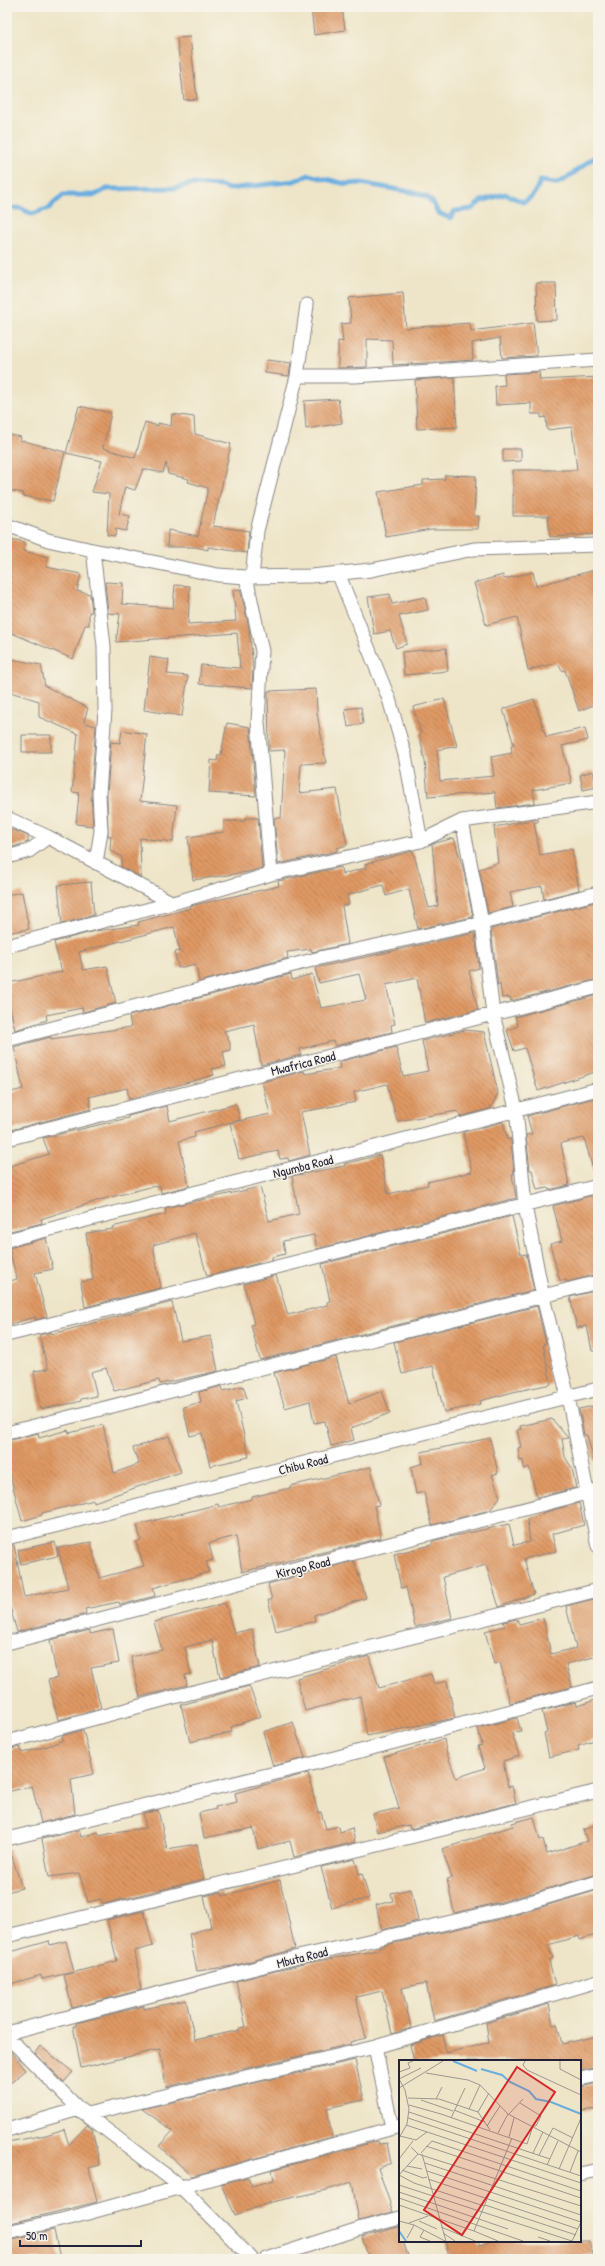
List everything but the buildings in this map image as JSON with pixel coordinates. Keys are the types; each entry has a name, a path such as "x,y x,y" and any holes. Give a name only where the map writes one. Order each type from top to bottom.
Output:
{"street":[{"path":"271,874 258,722 262,651 249,577 257,531 297,376 307,305"},
{"path":"297,376 355,376 598,360"},
{"path":"7,525 48,540 218,576 249,577 338,573 371,570 474,549 598,545"},
{"path":"94,550 104,646 105,710 99,794 101,831 96,863"},
{"path":"338,573 389,699 405,755 421,841"},
{"path":"7,946 173,903 271,874 421,841 462,821 598,802"},
{"path":"7,818 48,837 173,903"},
{"path":"462,821 482,923 493,1014 516,1109 525,1206 543,1297 592,1492 598,1546"},
{"path":"7,857 29,851 48,837"},
{"path":"7,1040 324,957 482,923 598,893"},
{"name":"Mwafrica Road","path":"7,1139 598,987"},
{"name":"Ngumba Road","path":"7,1240 598,1089"},
{"path":"7,1335 525,1206 598,1186"},
{"path":"7,1433 598,1282"},
{"name":"Chibu Road","path":"7,1538 598,1389"},
{"name":"Kirogo Road","path":"7,1643 592,1492"},
{"path":"7,1742 170,1698 598,1590"},
{"path":"7,1839 304,1766 598,1688"},
{"path":"7,1936 598,1790"},
{"name":"Mbuta Road","path":"7,2033 294,1958 503,1910 598,1882"},
{"path":"7,2130 374,2046 598,1981"},
{"path":"7,2036 83,2112 180,2186 252,2259"},
{"path":"7,2232 70,2218 180,2186 396,2127 374,2046"},
{"path":"581,2080 598,2075"},
{"path":"581,2174 598,2170"},
{"path":"266,2259 362,2228 399,2218"}],"waterway":[{"path":"7,208 20,208 32,214 49,208 63,195 95,195 107,189 177,188 190,184 221,186 229,189 294,181 309,175 346,184 361,183 416,193 427,197 433,203 438,213 450,218 455,211 472,209 481,201 505,194 523,202 534,194 540,181 556,183 564,180 598,155"}]}
